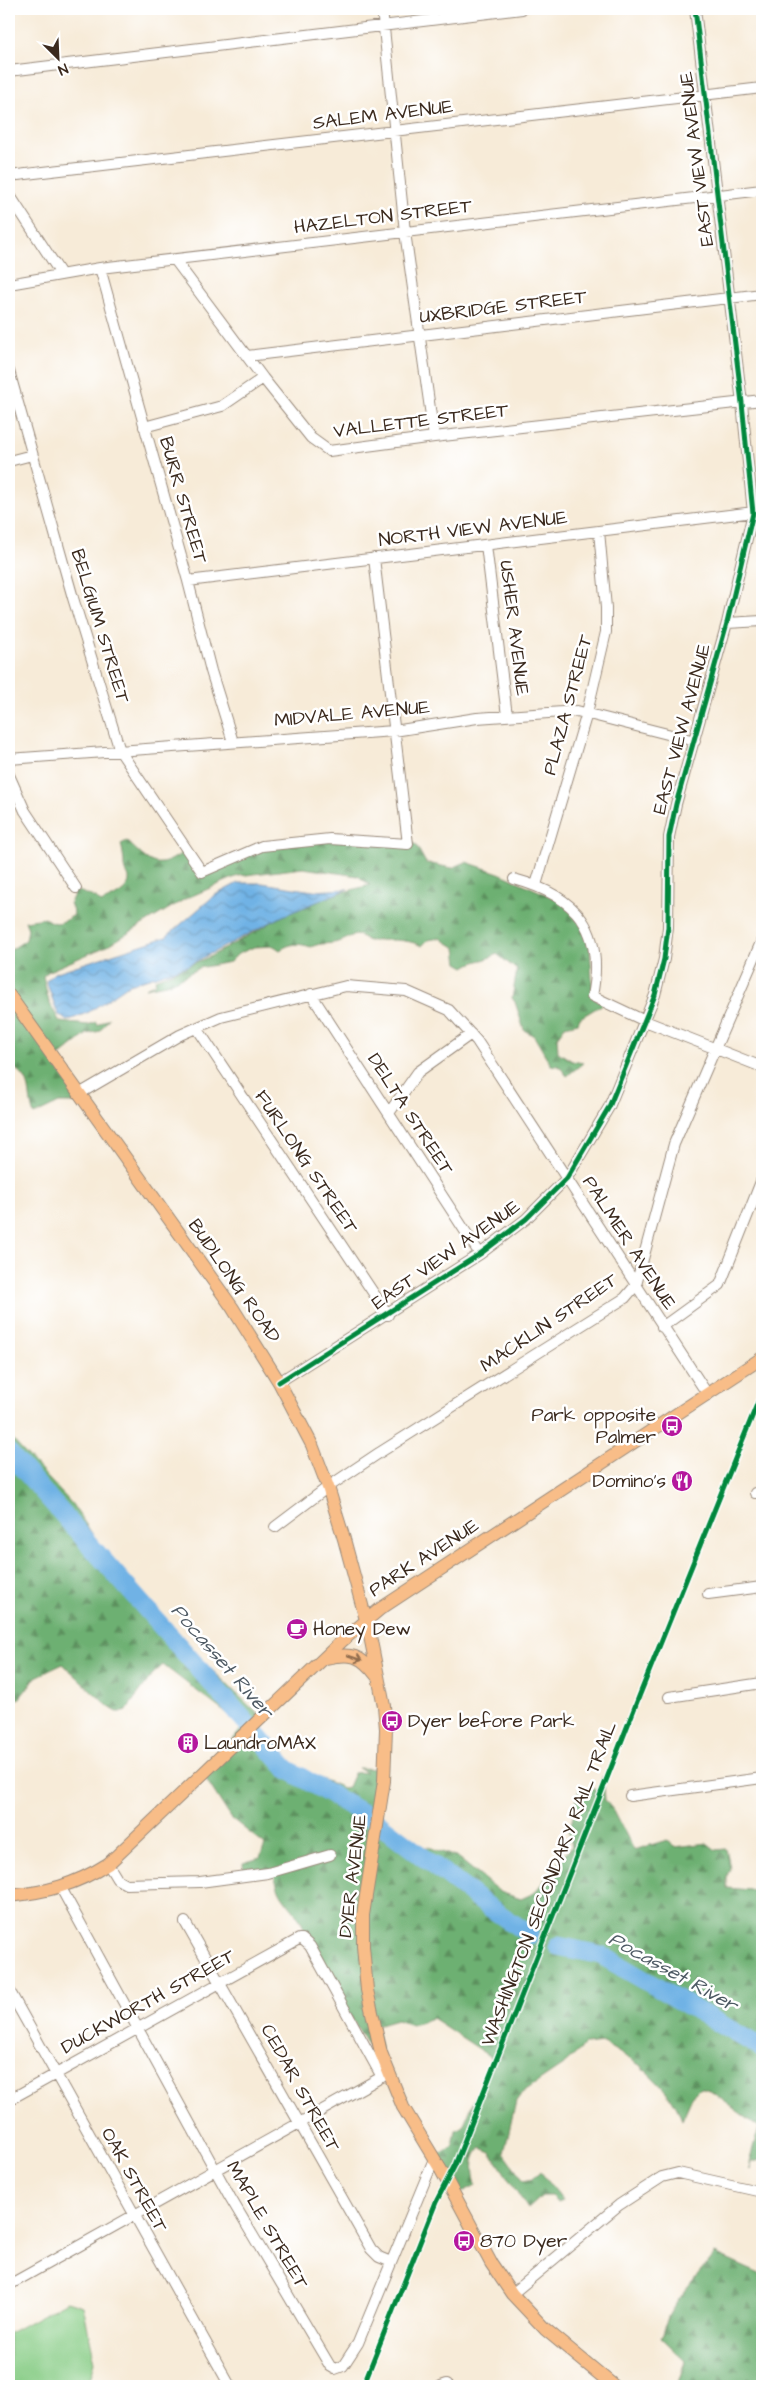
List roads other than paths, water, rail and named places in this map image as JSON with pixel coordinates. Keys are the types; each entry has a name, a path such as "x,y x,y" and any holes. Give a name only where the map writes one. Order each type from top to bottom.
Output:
{"main road":[{"name":"BUDLONG ROAD","path":"9,995 232,1307 279,1382 312,1445 328,1486 366,1620"},
{"name":"PARK AVENUE","path":"9,1896 61,1888 85,1878 108,1864 323,1659 386,1604 762,1358"},
{"name":"DYER AVENUE","path":"366,1620 379,1678 386,1730 384,1781 370,1858 363,1915 362,1946 370,2012 385,2075 491,2263 512,2294 545,2329 614,2386"},
{"path":"323,1659 340,1654 356,1656 367,1663 379,1678"}],"street":[{"path":"382,9 405,232 418,335 434,437"},
{"path":"9,71 522,9"},
{"name":"EAST VIEW AVENUE","path":"279,1382 388,1315 480,1254 526,1220 567,1178 608,1107 646,1021 655,995 666,943 669,837 676,804 758,512 742,403 694,9"},
{"name":"SALEM AVENUE","path":"9,176 762,88"},
{"name":"HAZELTON STREET","path":"9,284 100,268 595,208 762,190"},
{"path":"9,194 61,274"},
{"name":"VALLETTE STREET","path":"175,260 263,378 311,438 329,451 434,437 762,400"},
{"name":"BURR STREET","path":"100,268 188,581 211,671 233,742"},
{"name":"UXBRIDGE STREET","path":"247,356 762,294"},
{"name":"BELGIUM STREET","path":"9,371 120,751 202,872 262,846 330,839 408,844 394,731"},
{"path":"144,427 222,406 263,378"},
{"path":"9,461 32,455"},
{"name":"NORTH VIEW AVENUE","path":"188,581 758,512"},
{"name":"PLAZA STREET","path":"536,884 587,713 606,632 606,608 599,531"},
{"name":"USHER AVENUE","path":"486,545 507,716"},
{"path":"374,558 394,731"},
{"path":"727,623 762,621"},
{"name":"MIDVALE AVENUE","path":"9,759 394,731 507,716 577,711 695,741"},
{"path":"9,775 25,811 76,888"},
{"path":"514,878 536,884 572,906 588,928 594,948 597,972 592,996 646,1021 762,1067"},
{"name":"MACKLIN STREET","path":"275,1527 328,1486 625,1298 636,1285 674,1144 762,940"},
{"name":"PALMER AVENUE","path":"79,1094 180,1035 221,1017 346,986 406,991 449,1010 471,1034 708,1395"},
{"name":"DELTA STREET","path":"311,994 480,1254"},
{"name":"FURLONG STREET","path":"197,1028 388,1315"},
{"path":"389,1113 418,1072 471,1034"},
{"path":"662,1327 720,1285 762,1179"},
{"path":"708,1594 762,1587"},
{"path":"669,1697 762,1683"},
{"path":"630,1796 762,1778"},
{"path":"108,1864 117,1879 126,1884 200,1882 268,1872 330,1855"},
{"name":"MAPLE STREET","path":"61,1888 216,2170 309,2332 330,2366 335,2369 343,2366 358,2343 434,2159"},
{"name":"CEDAR STREET","path":"185,1922 371,2249 378,2257 392,2262"},
{"name":"DUCKWORTH STREET","path":"9,2100 299,1939 306,1941 385,2075"},
{"name":"OAK STREET","path":"9,1990 230,2386"},
{"path":"9,2286 385,2075"},
{"path":"512,2294 619,2205 662,2177 678,2173 762,2192"}],"water":[{"path":"238,883 262,883 313,891 348,889 283,916 187,966 130,984 89,1012 67,1021 58,1014 46,981 54,973 166,937 215,895"}],"waterway":[{"name":"Pocasset River","path":"9,1453 287,1769 376,1821 479,1900 530,1935"},
{"name":"Pocasset River","path":"558,1946 601,1955 762,2048"}],"place":[{"name":"Park opposite Palmer","path":"672,1426"},
{"name":"Domino's","path":"682,1481"},
{"name":"Honey Dew","path":"297,1629"},
{"name":"Dyer before Park","path":"392,1721"},
{"name":"LaundroMAX","path":"188,1743"},
{"name":"870 Dyer","path":"464,2241"}]}
